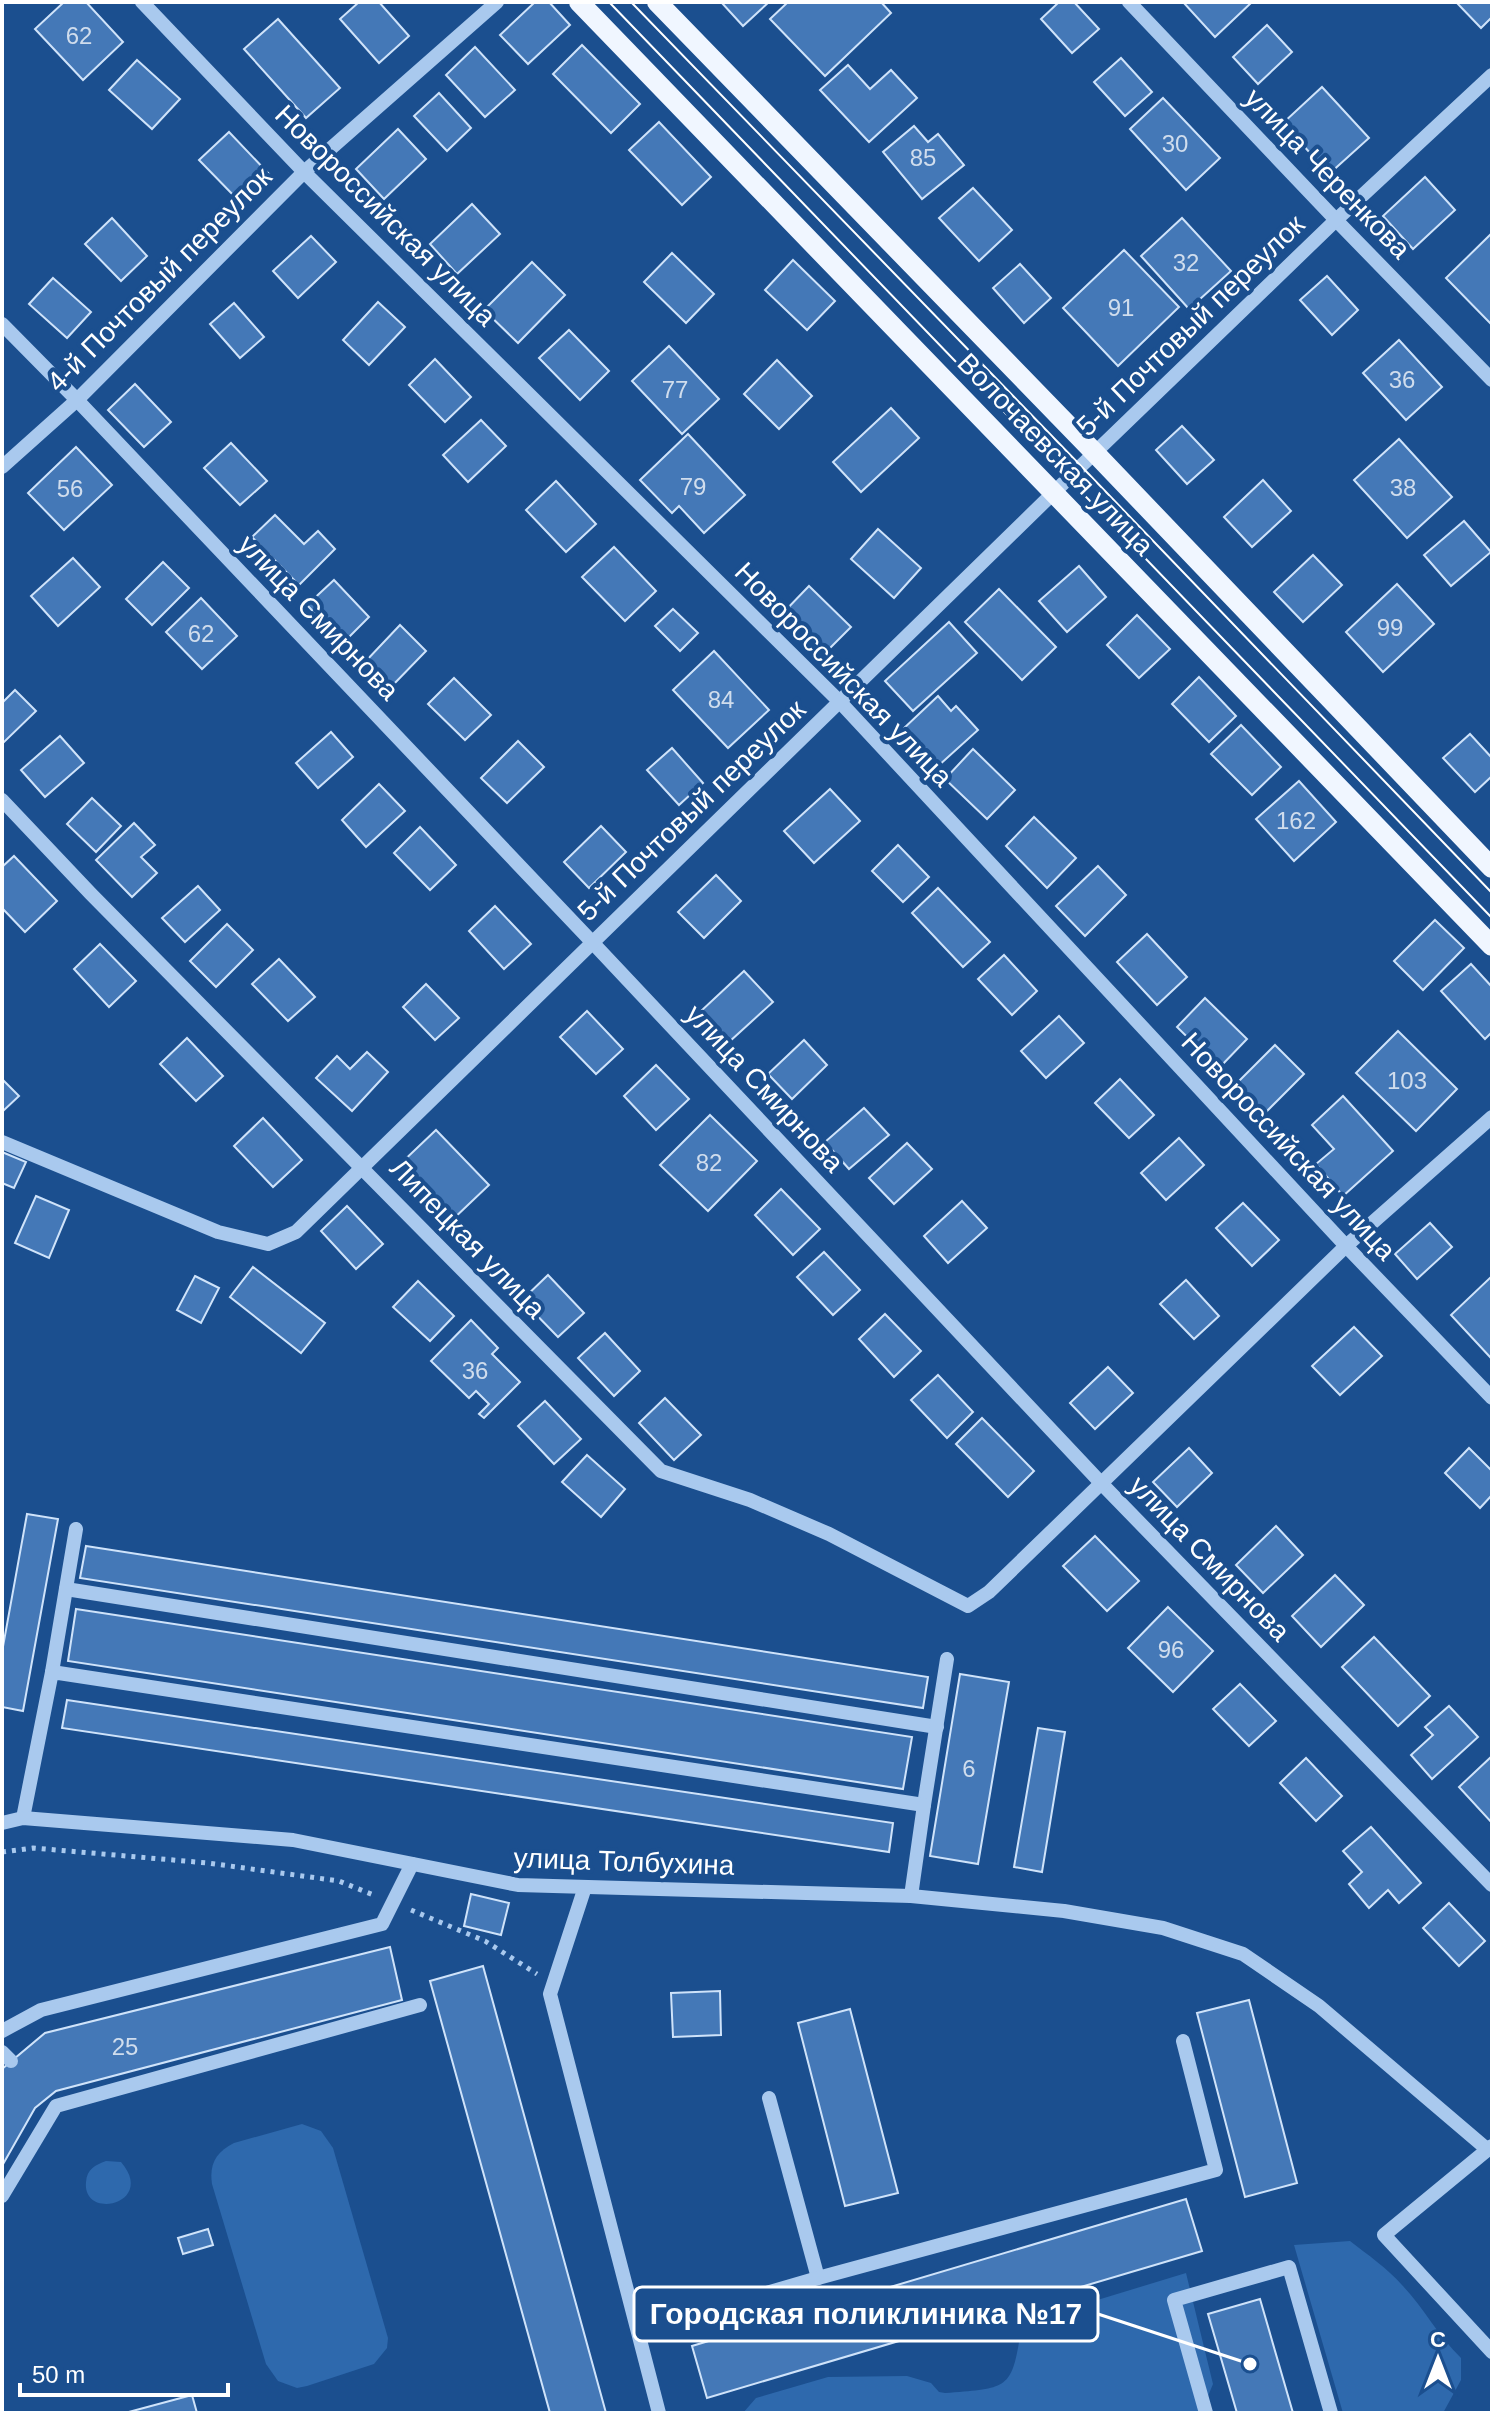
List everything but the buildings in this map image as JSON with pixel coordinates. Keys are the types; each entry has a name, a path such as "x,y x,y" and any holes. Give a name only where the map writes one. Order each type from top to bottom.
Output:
{"main road":[{"name":"Волочаевская улица","path":"579,2 1492,946"},
{"name":"Волочаевская улица","path":"657,2 1492,868"}],"street":[{"name":"Новороссийская улица","path":"142,2 304,172 840,702 1346,1246 1492,1398"},
{"name":"4-й Почтовый переулок","path":"2,467 77,400 304,172 497,2"},
{"name":"улица Черенкова","path":"1129,2 1492,380"},
{"name":"5-й Почтовый переулок","path":"2,1142 218,1232 268,1244 296,1232 1095,453 1336,220 1492,75"},
{"name":"улица Смирнова","path":"2,324 592,942 1101,1483 1492,1885"},
{"name":"Липецкая улица","path":"2,800 661,1471 750,1500 829,1534 968,1606 989,1592 1101,1483"},
{"path":"1101,1483 1346,1246 1492,1117"},
{"path":"23,1818 76,1529"},
{"path":"66,1589 937,1727"},
{"path":"911,1896 947,1659"},
{"path":"52,1672 924,1805"},
{"name":"улица Толбухина","path":"2,1823 23,1818 293,1840 518,1885 911,1896 1064,1911 1149,1925 1243,1954 1319,2006 1490,2148"},
{"path":"2,2031 41,2010 382,1924 412,1864"},
{"path":"585,1887 550,1994 659,2413"},
{"path":"2,2196 51,2102 420,2005"},
{"path":"638,2330 1216,2170 1183,2041"},
{"path":"769,2098 818,2278"},
{"path":"1490,2148 1384,2235 1492,2352"},
{"path":"1206,2413 1174,2300 1289,2267 1331,2413"}],"path":[{"path":"2,1852 33,1848 208,1863 339,1881 485,1941 553,1984"}],"shaded area":[{"path":"302,2124 321,2131 333,2148 388,2338 387,2348 374,2364 297,2388 278,2381 266,2364 211,2177 215,2159 234,2143"},
{"path":"106,2161 121,2162 130,2177 130,2188 125,2197 105,2204 95,2201 88,2194 86,2182 92,2168"},
{"path":"1350,2241 1396,2279 1461,2358 1461,2380 1443,2413 1343,2413 1294,2245"},
{"path":"1186,2273 1213,2384 1201,2413 743,2413 756,2398 828,2377 907,2376 931,2383 939,2392 945,2393 996,2386 1011,2373 1022,2323"}],"tram line":[{"path":"609,2 1492,918"},
{"path":"631,2 1492,893"}],"place":[{"name":"Городская поликлиника №17","path":"1250,2364"}]}
